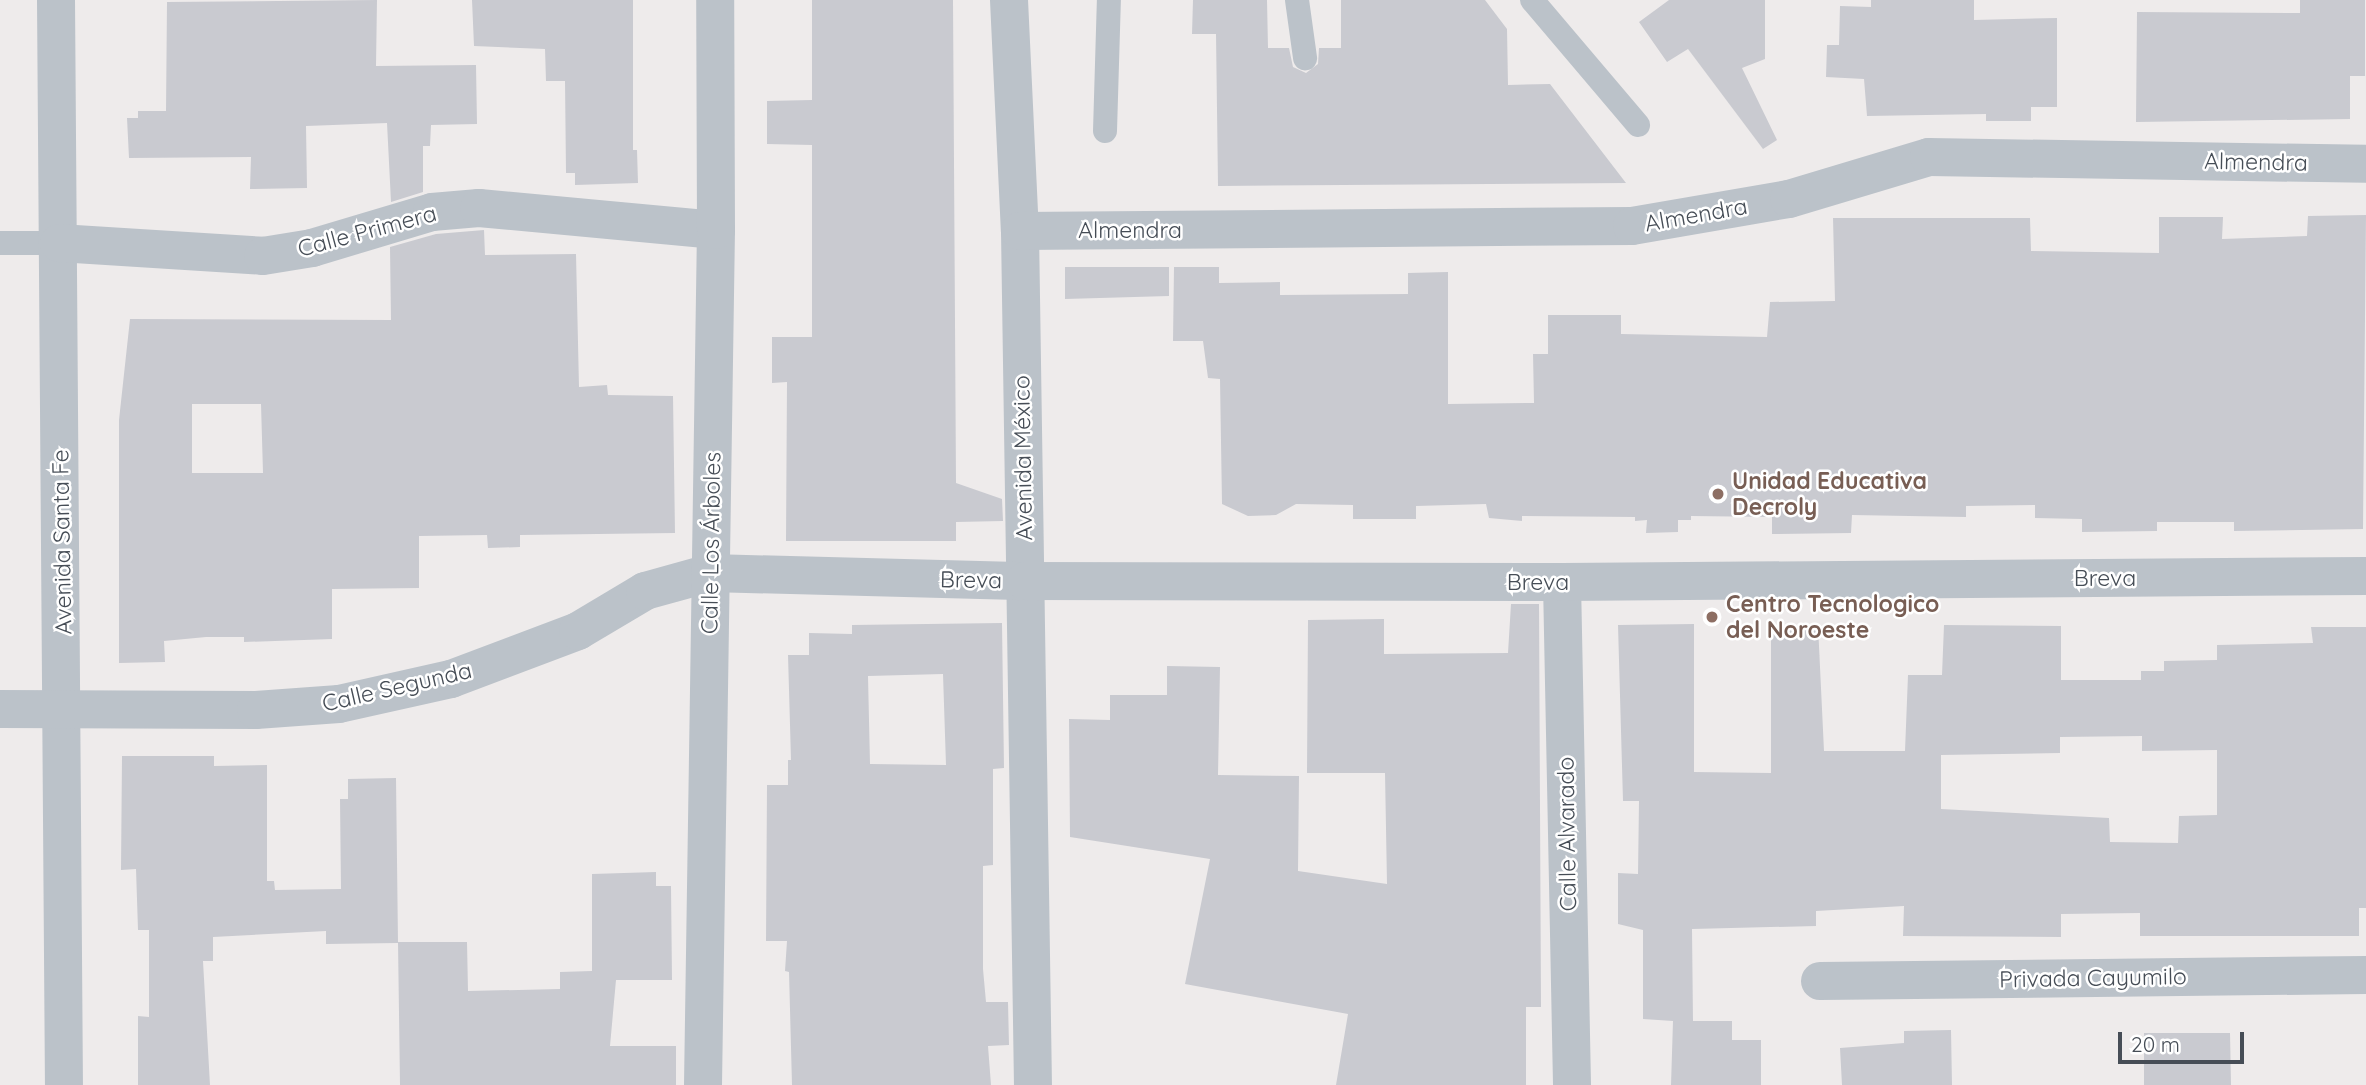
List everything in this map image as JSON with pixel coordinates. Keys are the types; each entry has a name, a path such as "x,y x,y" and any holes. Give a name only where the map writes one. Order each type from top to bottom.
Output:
{"street":[{"name":"Avenida Santa Fe","path":"57,0 64,709 64,1085"},
{"name":"Calle Los Árboles","path":"703,1085 716,230 715,0"},
{"name":"Avenida México","path":"1009,0 1020,231 1033,1085"},
{"name":"Almendra","path":"1020,231 1632,226 1789,199 1929,157 2366,164"},
{"name":"Calle Primera","path":"59,243 262,256 312,248 432,212 479,208 716,230"},
{"name":"Breva","path":"710,573 1025,581 1562,582 2366,576"},
{"name":"Calle Segunda","path":"0,709 256,710 339,704 452,679 578,631 645,592 710,573"},
{"name":"Calle Alvarado","path":"1562,582 1572,1085"},
{"name":"Privada Cayumilo","path":"1820,981 2366,975"}],"lane":[{"path":"1105,131 1109,0"},
{"path":"1297,0 1305,58"},
{"path":"1532,0 1638,125"},
{"path":"0,243 59,243"}],"building":[{"path":"377,0 376,66 476,65 477,124 431,125 430,146 423,146 423,192 391,202 387,123 306,126 307,188 250,189 251,157 129,158 127,118 138,118 138,111 166,111 167,2"},
{"path":"472,0 633,0 633,150 637,150 638,183 575,185 575,173 566,173 565,81 546,81 545,49 474,46"},
{"path":"812,0 953,0 956,483 1002,499 1003,521 956,522 956,541 786,541 787,382 772,383 772,337 812,337 812,145 767,144 767,101 812,100"},
{"path":"1193,0 1267,0 1268,48 1289,48 1293,67 1306,73 1318,64 1319,48 1341,48 1341,0 1485,0 1507,29 1508,85 1550,84 1626,183 1218,186 1216,34 1192,34"},
{"path":"1669,0 1765,0 1765,59 1742,68 1777,140 1763,149 1688,49 1667,62 1639,22"},
{"path":"1871,0 1974,0 1974,20 2057,18 2057,107 2031,107 2031,121 1986,121 1986,114 1867,116 1864,79 1826,77 1827,45 1839,45 1840,6 1871,7"},
{"path":"2300,0 2365,0 2365,76 2350,76 2350,119 2136,122 2137,12 2300,13"},
{"path":"2366,215 2363,529 2234,531 2234,522 2157,522 2157,531 2082,532 2082,519 2035,518 2035,505 1966,506 1966,517 1852,515 1851,533 1772,534 1772,517 1691,516 1691,520 1678,520 1678,532 1646,533 1647,520 1635,521 1635,517 1522,516 1522,521 1489,518 1486,504 1416,506 1416,519 1353,519 1353,505 1296,504 1276,515 1248,516 1222,504 1220,379 1208,378 1203,341 1173,341 1174,267 1219,267 1219,283 1280,282 1280,295 1408,294 1408,273 1448,272 1448,404 1534,403 1533,354 1548,354 1548,315 1621,315 1621,334 1767,337 1770,302 1835,301 1833,218 2030,218 2031,251 2159,253 2159,217 2223,217 2222,239 2307,236 2308,216"},
{"path":"484,230 485,255 576,254 579,387 607,385 608,395 673,396 675,533 520,535 520,547 488,548 487,535 419,536 419,588 332,589 332,639 244,642 244,637 206,637 164,641 165,662 119,663 119,420 130,319 391,320 390,247 436,234","holes":["192,404 261,404 263,473 192,473"]},
{"path":"1065,267 1169,267 1169,296 1065,299"},
{"path":"1511,604 1539,604 1541,1007 1526,1007 1526,1085 1336,1085 1348,1014 1185,984 1210,859 1070,837 1069,719 1110,720 1110,695 1167,695 1167,666 1220,667 1218,775 1299,776 1298,871 1387,884 1385,773 1307,773 1308,620 1384,619 1384,654 1508,653"},
{"path":"1002,623 1004,768 993,769 993,865 983,866 983,969 986,1002 1008,1002 1009,1045 988,1046 991,1085 792,1085 789,972 785,971 787,941 766,941 767,785 788,785 788,760 791,760 788,655 809,655 809,633 852,634 852,625","holes":["943,674 946,765 870,764 868,676"]},
{"path":"1694,624 1694,772 1771,773 1771,625 1818,625 1824,751 1905,751 1908,675 1942,675 1944,625 2061,626 2061,680 2141,680 2141,671 2164,671 2164,661 2217,660 2217,645 2313,643 2311,627 2366,627 2366,908 2359,908 2359,936 2140,936 2140,913 2061,914 2061,937 1903,936 1904,906 1816,911 1816,926 1692,929 1693,1021 1732,1021 1732,1040 1761,1040 1761,1085 1671,1085 1673,1021 1643,1019 1643,930 1618,924 1618,873 1638,874 1639,801 1623,801 1618,625","holes":["2142,736 2142,751 2217,750 2217,815 2179,816 2178,843 2110,842 2109,818 1941,809 1941,755 2060,753 2060,737"]},
{"path":"122,756 214,756 214,766 267,765 267,881 274,881 275,890 341,889 340,799 348,799 348,779 396,778 398,943 326,944 326,931 213,937 213,961 203,961 210,1085 138,1085 138,1016 149,1017 149,930 138,930 136,869 121,870"},
{"path":"656,872 656,886 671,886 672,980 616,980 610,1046 676,1046 676,1085 400,1085 398,942 467,942 468,991 560,989 560,972 592,971 592,874"},
{"path":"1951,1030 1952,1085 1842,1085 1840,1048 1904,1043 1904,1031"},
{"path":"2144,1033 2230,1033 2231,1085 2144,1085"}],"place":[{"name":"Unidad Educativa Decroly","path":"1718,494"},
{"name":"Centro Tecnologico del Noroeste","path":"1712,617"}]}
